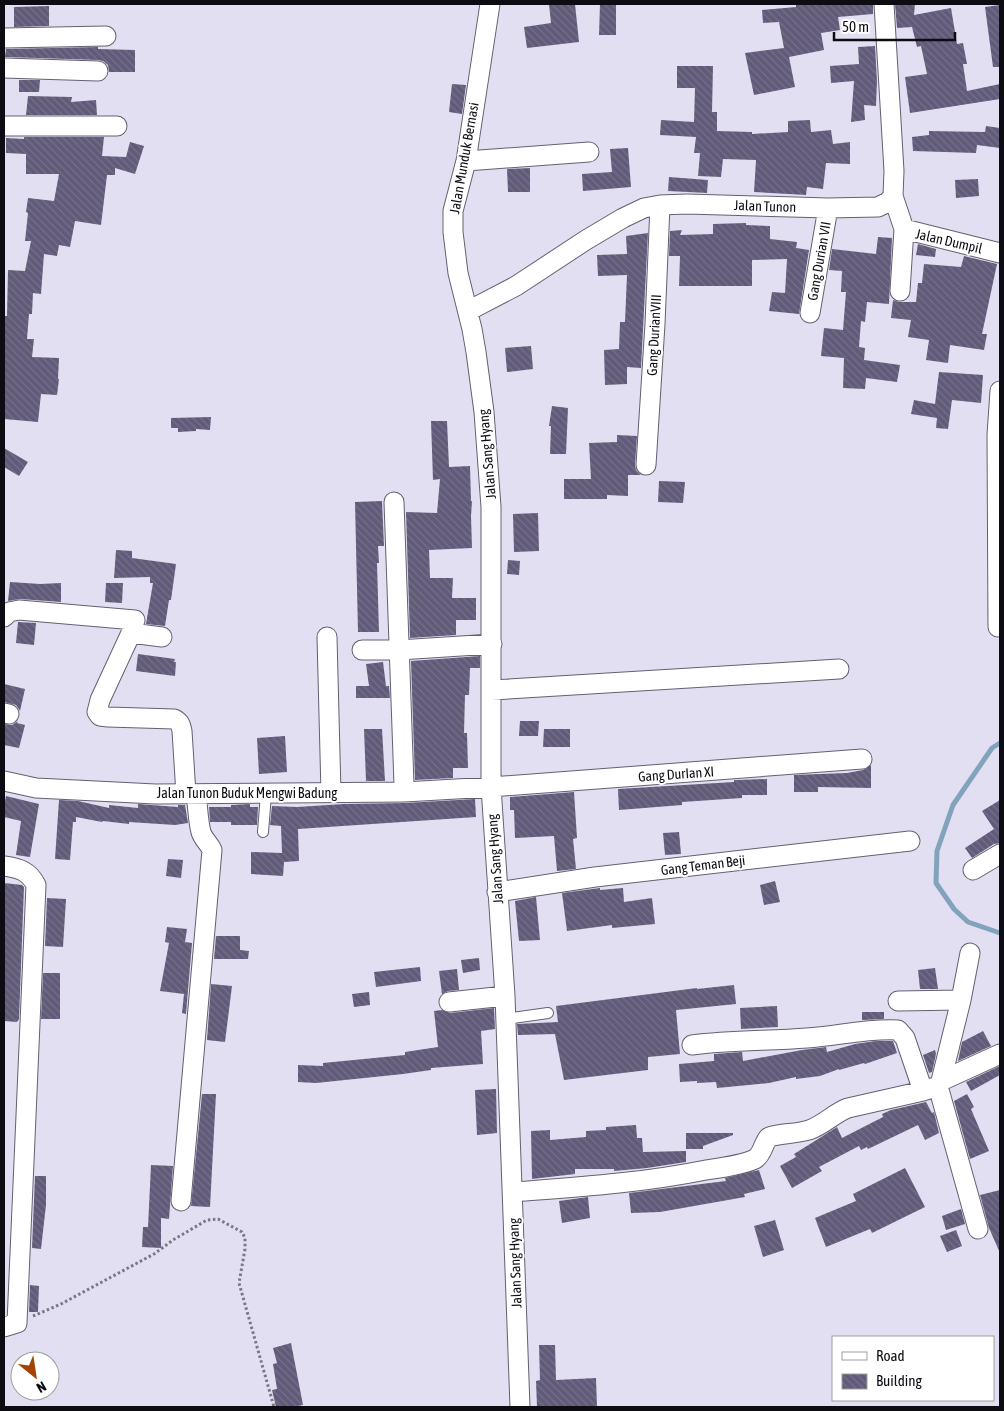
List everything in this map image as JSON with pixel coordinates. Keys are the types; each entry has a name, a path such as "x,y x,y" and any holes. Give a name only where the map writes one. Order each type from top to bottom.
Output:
{"street":[{"name":"Jalan Munduk Bernasi","path":"468,311 458,273 453,232 453,210 466,161 490,4"},
{"path":"884,4 894,171 893,196"},
{"path":"4,38 106,36"},
{"path":"4,68 98,71"},
{"path":"4,126 117,126"},
{"path":"466,161 589,152"},
{"name":"Jalan Tunon","path":"468,311 516,286 586,240 644,208 660,205 687,204 828,208 878,207 888,202 893,196"},
{"name":"Jalan Dumpil","path":"893,196 904,229 1000,253"},
{"name":"Gang DurianVIII","path":"646,465 660,205"},
{"name":"Gang Durian VII","path":"810,313 828,208"},
{"path":"900,291 904,229"},
{"name":"Jalan Sang Hyang","path":"468,311 484,412 491,507 492,690 490,787 505,996 520,1407"},
{"path":"998,627 1000,391"},
{"path":"394,502 404,784"},
{"path":"4,617 9,612 19,610 135,620 131,633 100,700 97,712 100,716 108,718 174,719 182,726 191,795 200,830 212,850 182,1201"},
{"path":"131,633 162,637"},
{"path":"326,637 331,793"},
{"path":"362,650 399,650 492,644"},
{"path":"492,690 839,668"},
{"name":"Gang DurIan XI","path":"490,787 862,759"},
{"name":"Jalan Tunon Buduk Mengwi Badung","path":"4,780 36,788 191,795 404,792 490,787"},
{"name":"Gang Teman Beji","path":"497,892 595,877 910,841"},
{"path":"974,870 1000,854"},
{"path":"4,866 22,869 33,878 36,886 10,1325"},
{"path":"934,1086 961,1000 970,952"},
{"path":"449,1002 505,996"},
{"path":"898,1001 961,1000"},
{"path":"692,1045 719,1042 757,1042 898,1030 902,1033 934,1086 978,1229"},
{"path":"513,1192 641,1182 752,1160 759,1156 766,1141 770,1138 810,1130 839,1111 848,1108 934,1086 1000,1054"}],"lane":[{"path":"263,832 266,794"},
{"path":"505,1019 548,1014"}],"path":[{"path":"10,1325 61,1304 154,1254 173,1240 207,1220 218,1219 242,1232 246,1238 239,1283 274,1407"}],"building":[{"path":"549,4 575,4 579,42 527,48 524,27 551,23"},
{"path":"600,4 616,4 616,35 599,35"},
{"path":"796,4 873,4 873,14 838,17 840,30 821,33 824,50 789,57 795,87 754,95 745,53 784,48 779,22 763,23 762,10 796,7"},
{"path":"895,4 915,4 914,15 951,8 957,44 963,43 967,64 963,64 967,91 1000,84 1000,99 910,113 905,77 927,74 921,46 917,47 912,27 897,28"},
{"path":"1000,5 1000,67 993,67 985,7"},
{"path":"49,6 49,26 14,27 14,7"},
{"path":"875,46 876,106 864,105 865,120 851,122 854,81 831,83 830,66 859,64 858,47"},
{"path":"98,47 98,49 135,50 135,72 109,72 108,65 98,60 5,57 6,49"},
{"path":"677,66 713,66 712,112 717,112 717,131 752,132 752,134 788,132 788,121 810,120 811,132 831,130 833,144 850,142 850,164 826,163 823,189 807,187 806,195 754,192 756,160 723,159 721,177 698,176 700,153 694,153 696,137 660,135 661,120 694,122 695,88 677,88"},
{"path":"19,80 40,80 39,92 19,92"},
{"path":"452,84 466,85 462,114 449,112"},
{"path":"28,96 72,97 71,102 96,100 97,115 26,115"},
{"path":"986,126 1000,128 1000,148 977,145 976,153 913,151 912,137 929,135 929,131 985,132"},
{"path":"24,137 104,137 102,156 126,157 130,142 144,146 135,174 115,168 115,175 107,175 101,225 75,221 70,247 59,245 57,256 44,254 41,294 33,293 32,314 29,314 27,339 34,339 32,357 59,358 59,379 57,395 41,394 38,422 4,419 4,334 5,316 7,316 8,270 25,271 31,241 25,241 28,198 54,201 59,174 26,174 26,154 6,153 6,138 24,139"},
{"path":"628,148 631,187 583,191 582,174 612,172 610,149"},
{"path":"530,168 530,192 508,192 507,169"},
{"path":"669,177 708,180 707,193 668,191"},
{"path":"978,179 979,196 956,198 955,180"},
{"path":"746,223 746,225 770,226 770,239 797,242 796,248 809,250 799,314 769,311 772,292 785,293 787,259 752,260 752,286 679,286 680,256 669,256 670,231 682,230 680,235 713,234 713,224"},
{"path":"648,233 641,368 627,367 627,384 605,385 604,350 619,349 620,322 625,322 627,275 598,276 597,255 627,254 626,236"},
{"path":"878,237 892,238 889,304 867,302 865,322 861,321 859,347 865,348 864,360 900,365 897,382 866,378 865,389 843,388 844,358 821,356 824,328 843,330 846,292 841,292 842,271 829,270 832,249 876,254"},
{"path":"918,244 936,249 935,257 916,255"},
{"path":"964,256 997,264 982,334 987,334 984,350 950,345 948,363 926,360 929,340 908,337 911,320 891,318 893,300 916,302 918,283 922,283 924,264 961,267"},
{"path":"531,346 533,369 507,372 505,348"},
{"path":"939,372 983,375 981,403 952,400 948,429 936,428 937,418 911,414 914,400 935,404"},
{"path":"552,406 568,408 566,454 550,454 551,426 549,426"},
{"path":"211,417 210,430 196,429 196,431 178,432 178,428 171,428 171,418"},
{"path":"431,421 447,421 449,467 470,466 472,548 429,550 430,578 453,578 452,598 476,598 476,620 456,620 456,635 410,638 406,512 437,513 440,479 433,480"},
{"path":"617,435 637,436 635,465 636,470 641,475 628,475 628,496 607,495 607,499 564,499 564,479 591,479 589,443 617,442"},
{"path":"4,448 28,462 19,476 4,467"},
{"path":"659,481 685,482 683,503 658,502"},
{"path":"382,501 384,546 378,546 379,563 377,563 379,632 358,632 355,502"},
{"path":"538,513 539,551 514,552 513,514"},
{"path":"116,550 132,551 132,558 176,564 165,626 146,624 153,583 150,583 150,577 114,578"},
{"path":"508,560 520,561 519,575 507,574"},
{"path":"10,582 61,583 61,602 20,599 8,601"},
{"path":"106,583 123,583 122,603 105,602"},
{"path":"18,622 36,623 34,645 16,643"},
{"path":"138,654 175,659 175,676 136,671"},
{"path":"480,656 480,668 470,668 469,695 465,695 464,733 467,733 468,768 453,768 453,778 415,780 411,661"},
{"path":"383,662 386,686 389,686 390,698 356,698 356,686 369,686 366,664"},
{"path":"4,684 25,689 20,711 16,705 4,702"},
{"path":"18,721 17,723 25,725 19,748 4,745 4,724 12,725"},
{"path":"520,721 539,721 538,736 519,736"},
{"path":"364,729 382,729 385,781 366,781"},
{"path":"544,729 570,729 570,747 543,747"},
{"path":"285,736 287,772 259,774 257,738"},
{"path":"871,765 871,788 818,787 818,792 794,792 794,775 847,773 863,770"},
{"path":"767,779 767,795 742,795 742,798 682,802 682,805 619,810 618,789"},
{"path":"574,792 577,838 573,839 576,869 557,871 554,836 515,838 514,810 510,810 510,797"},
{"path":"6,796 39,804 30,857 16,855 21,821 4,817"},
{"path":"475,799 476,817 298,829 299,861 284,862 283,876 251,874 251,852 282,853 281,826 270,825 272,806 297,807"},
{"path":"59,800 78,801 109,808 109,805 138,808 138,804 178,807 178,805 185,805 188,823 175,825 129,822 129,824 102,822 76,817 76,822 73,822 70,860 55,859"},
{"path":"1000,800 1000,843 994,844 972,858 965,848 994,829 982,811"},
{"path":"250,804 250,807 258,807 257,825 231,825 231,822 210,822 209,807 231,807 231,805"},
{"path":"679,832 681,854 665,855 663,833"},
{"path":"168,859 183,860 181,878 166,876"},
{"path":"775,881 780,902 764,905 760,885"},
{"path":"4,883 22,885 24,887 19,1019 17,1022 4,1021"},
{"path":"600,888 600,890 623,888 624,902 652,898 655,924 612,928 612,925 567,931 562,893"},
{"path":"536,897 540,940 519,941 515,901"},
{"path":"47,898 66,899 63,947 45,946"},
{"path":"167,927 187,929 185,942 192,943 186,1014 182,1013 184,994 160,991 169,943 165,942"},
{"path":"216,936 240,936 240,950 249,951 248,959 214,959"},
{"path":"479,958 480,970 463,973 461,960"},
{"path":"420,967 421,981 376,987 374,972"},
{"path":"935,968 938,989 920,989 918,970"},
{"path":"457,969 459,990 448,991 442,994 439,971"},
{"path":"43,973 60,973 60,1019 41,1019"},
{"path":"211,984 232,986 225,1042 207,1040"},
{"path":"734,985 736,1004 676,1010 680,1054 648,1057 648,1070 564,1080 555,1034 518,1035 517,1024 558,1022 556,1006"},
{"path":"369,992 370,1005 354,1007 352,994"},
{"path":"777,1006 778,1027 741,1029 740,1008"},
{"path":"494,1008 495,1029 481,1031 483,1064 431,1068 431,1070 403,1074 316,1083 298,1082 298,1065 323,1066 323,1063 405,1055 405,1052 438,1047 434,1011 442,1010 450,1013"},
{"path":"862,1012 884,1012 884,1019 862,1020"},
{"path":"983,1031 991,1046 958,1061 962,1042"},
{"path":"893,1041 897,1053 820,1076 796,1079 796,1077 769,1083 717,1088 716,1082 680,1082 679,1064 714,1061 714,1054 742,1052 743,1061 826,1047 827,1052 855,1044"},
{"path":"935,1050 936,1054 932,1072 929,1073 923,1055"},
{"path":"1000,1066 1000,1075 971,1091 966,1082"},
{"path":"496,1089 497,1133 477,1135 475,1090"},
{"path":"202,1094 216,1094 210,1207 191,1206"},
{"path":"967,1094 974,1107 971,1109 989,1151 970,1159 954,1101"},
{"path":"926,1102 932,1113 934,1112 939,1133 925,1140 918,1125 868,1149 867,1147 861,1150 859,1146 819,1167 822,1171 792,1188 780,1166 796,1157 794,1154 837,1127 842,1138 883,1117 882,1114 891,1110"},
{"path":"636,1125 637,1138 642,1138 643,1152 686,1151 686,1162 614,1171 614,1169 575,1169 575,1174 532,1179 531,1131 550,1130 550,1140 586,1137 586,1131 606,1130 606,1127"},
{"path":"686,1133 733,1133 733,1135 703,1146 703,1149 686,1149"},
{"path":"151,1165 173,1166 169,1219 161,1218 161,1248 142,1247 143,1227 148,1227"},
{"path":"905,1168 925,1207 872,1233 870,1229 826,1247 815,1218 856,1201 853,1194"},
{"path":"759,1170 765,1189 744,1194 745,1197 660,1212 631,1213 629,1193 726,1181 725,1178"},
{"path":"35,1176 46,1176 46,1205 41,1249 32,1248"},
{"path":"1000,1190 1000,1253 989,1228 980,1195"},
{"path":"588,1197 590,1218 562,1223 559,1201"},
{"path":"961,1209 965,1224 946,1230 942,1216"},
{"path":"775,1220 784,1250 763,1257 754,1226"},
{"path":"956,1230 962,1246 947,1252 940,1236"},
{"path":"30,1285 39,1286 38,1312 29,1312"},
{"path":"291,1343 303,1405 276,1407 272,1390 277,1389 273,1364 277,1363 273,1348"},
{"path":"539,1345 555,1345 556,1380 596,1378 597,1407 537,1407 536,1381 540,1380"}],"waterway":[{"path":"1000,743 992,748 953,805 937,851 936,883 954,909 968,922 1000,933"}]}
